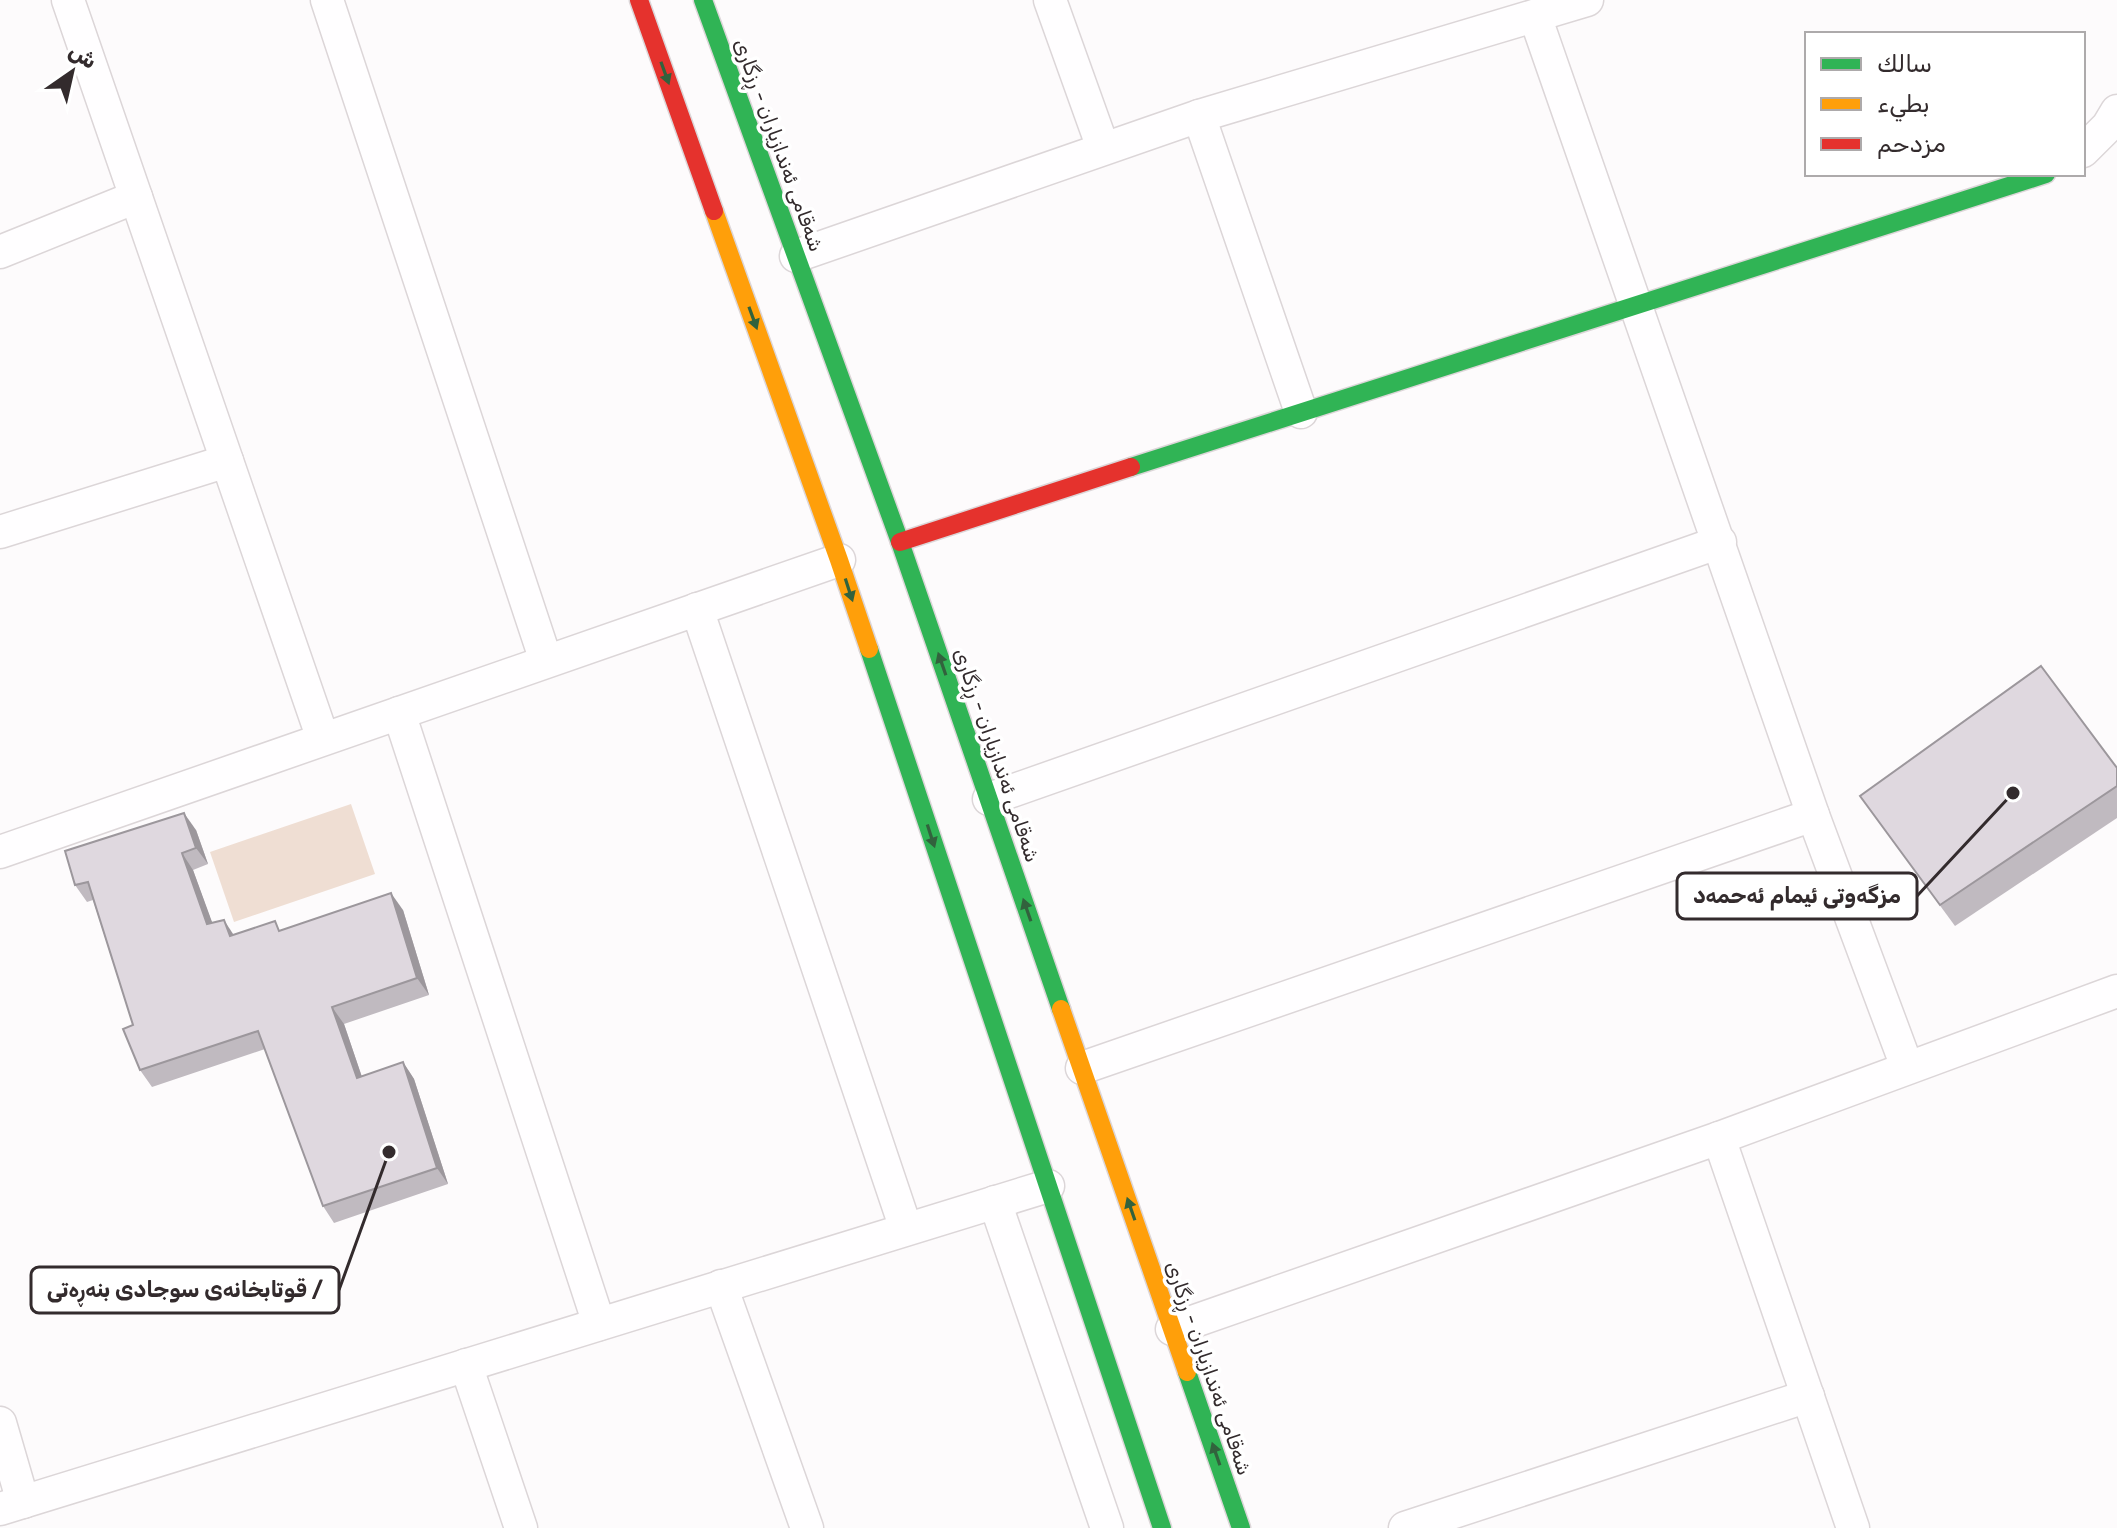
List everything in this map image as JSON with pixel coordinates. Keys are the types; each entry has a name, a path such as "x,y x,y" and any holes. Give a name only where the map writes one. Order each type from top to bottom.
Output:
{"street":[{"path":"68,0 323,739"},
{"path":"327,0 546,661"},
{"path":"639,0 983,970 1048,1186 1162,1528"},
{"name":"شەقامی ئەندازیاران - ڕزگاری","path":"703,0 900,542 989,799 1035,952 1082,1068 1241,1528"},
{"path":"1050,0 1103,148"},
{"path":"796,256 1199,116 1587,0"},
{"path":"1535,16 1813,815 1907,1067"},
{"path":"2085,149 2108,126 2117,111"},
{"path":"1199,116 1301,412"},
{"path":"900,542 2041,176"},
{"path":"0,252 136,197"},
{"path":"0,532 227,461"},
{"path":"989,799 1720,542"},
{"path":"0,852 839,560"},
{"path":"697,609 906,1229"},
{"path":"399,713 599,1324"},
{"path":"1082,1068 1813,815"},
{"path":"1172,1329 1719,1138 2117,991"},
{"path":"1719,1138 1853,1528"},
{"path":"0,1423 12,1506 1048,1186"},
{"path":"995,1202 1107,1528"},
{"path":"721,1286 807,1528"},
{"path":"466,1365 521,1528"},
{"path":"1405,1528 1808,1396"}],"shaded area":[{"path":"351,804 375,874 234,922 210,852"}],"building":[{"path":"2041,666 2117,768 2117,786 1940,905 1860,796"},
{"path":"184,813 196,848 182,853 207,924 224,920 230,936 275,921 279,931 391,893 417,978 332,1007 357,1078 403,1062 437,1168 323,1206 258,1031 140,1070 123,1029 133,1025 88,882 75,885 65,851"}],"traffic: fast":[{"path":"703,0 900,542 1061,1009"},
{"path":"1131,467 2040,176"},
{"path":"869,649 1162,1528"},
{"path":"1187,1372 1241,1528"}],"traffic: slow":[{"path":"714,211 869,649"},
{"path":"1061,1009 1187,1372"}],"traffic: jam":[{"path":"639,0 714,211"},
{"path":"900,542 1131,467"}],"place":[{"name":"مزگەوتی ئیمام ئەحمەد","path":"2013,793"},
{"name":"قوتابخانەی سوجادی بنەڕەتی /","path":"389,1152"}]}
